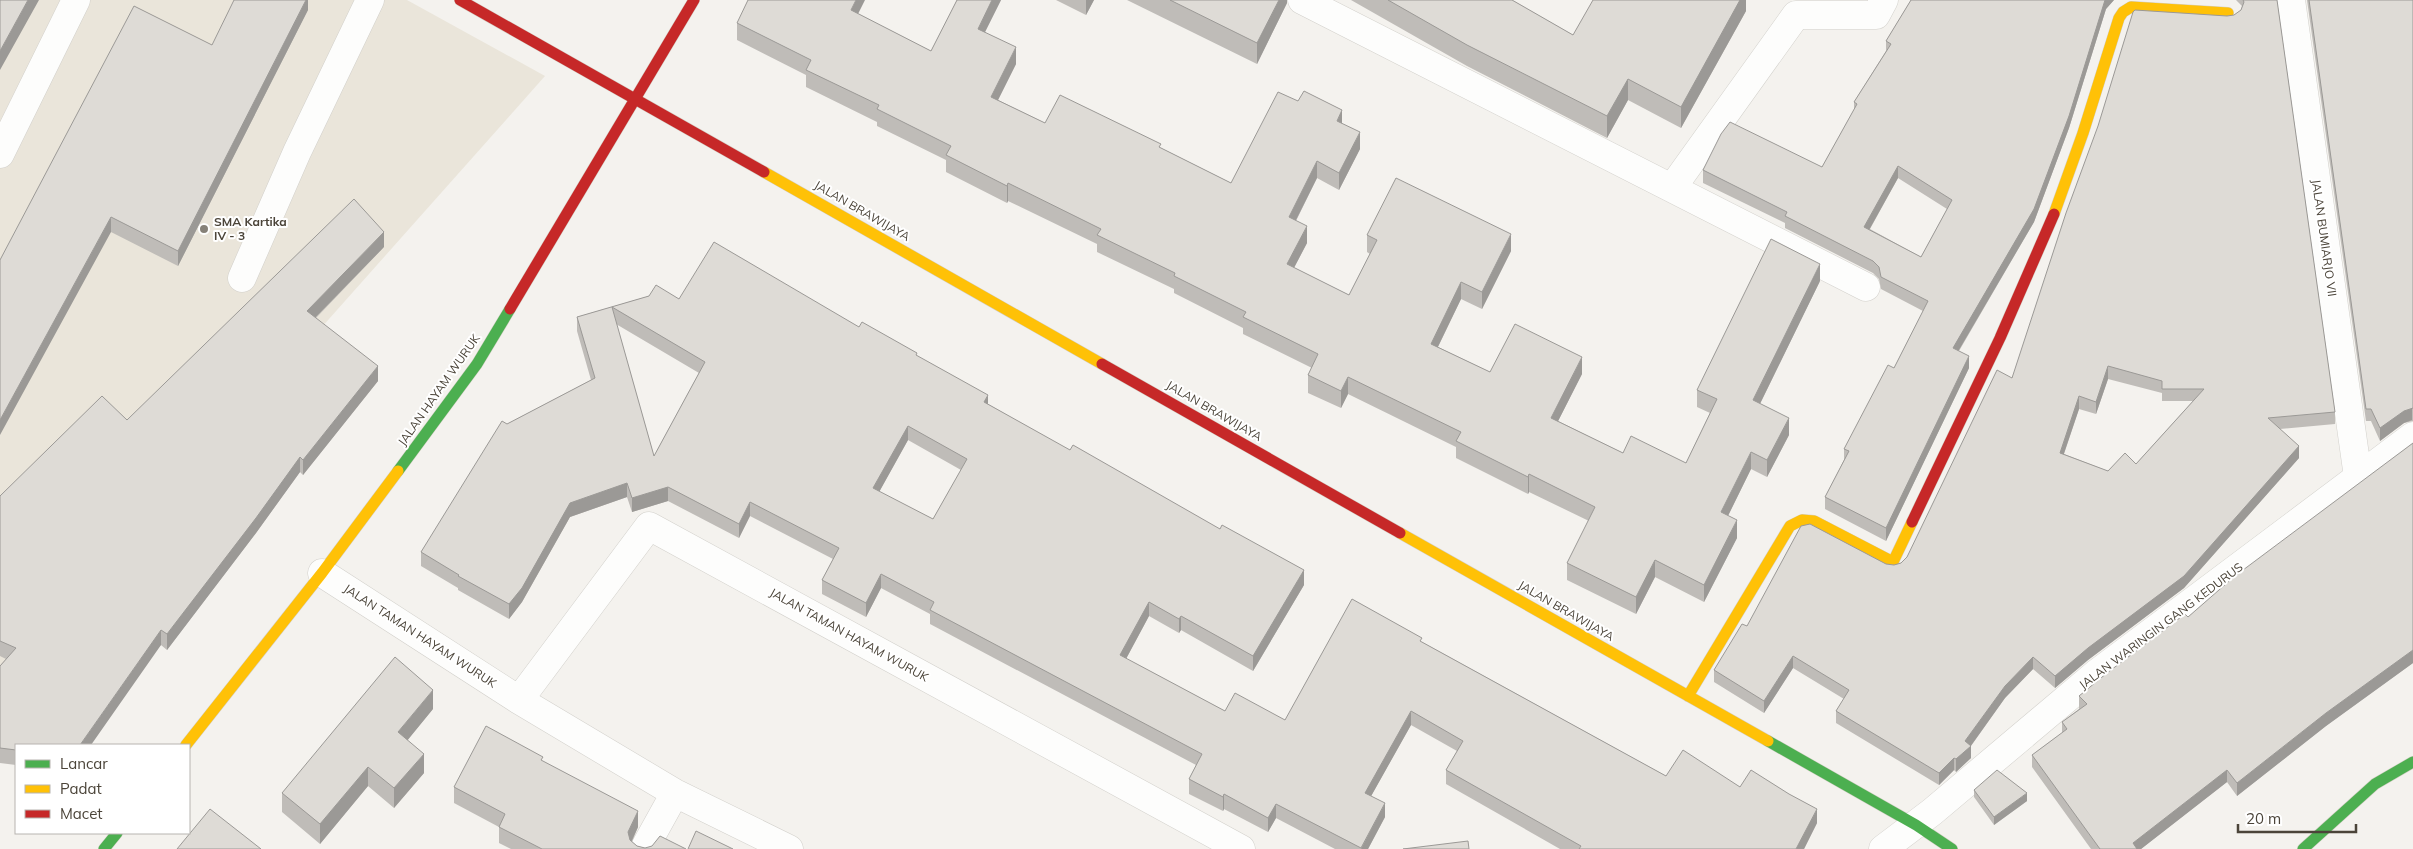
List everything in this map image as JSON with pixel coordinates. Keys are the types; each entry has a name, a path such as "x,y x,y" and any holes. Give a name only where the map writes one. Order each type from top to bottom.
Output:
{"street":[{"path":"0,154 76,0"},
{"path":"242,278 298,152 370,0"},
{"name":"JALAN BRAWIJAYA","path":"460,0 1916,824 1952,849"},
{"name":"JALAN HAYAM WURUK","path":"187,744 322,573 477,364 694,0"},
{"path":"1302,0 1866,287"},
{"path":"1672,188 1796,15 1876,15 1884,0"},
{"name":"JALAN BUMIARJO VII","path":"2291,0 2358,477"},
{"path":"1688,696 1790,526 1802,520 1814,521 1892,562 2006,327 2058,201 2099,87 2119,18 2123,12 2131,7 2228,13"},
{"name":"JALAN WARINGIN GANG KEDURUS","path":"1884,849 2097,672 2413,436"},
{"name":"JALAN TAMAN HAYAM WURUK","path":"519,700 649,526 1240,849"},
{"name":"JALAN TAMAN HAYAM WURUK","path":"322,573 519,700 675,793 788,849"},
{"path":"2303,849 2375,784 2413,762"},
{"path":"644,849 675,793"},
{"path":"104,849 115,834"}],"shaded area":[{"name":"SMA Kartika IV - 3","path":"0,0 407,0 545,76 273,382 0,667"}],"building":[{"path":"0,0 28,0 0,51"},
{"path":"234,0 306,0 178,251 111,217 0,420 0,260 134,6 212,45"},
{"path":"748,0 856,0 851,10 931,51 957,0 992,0 978,29 1016,47 991,97 1045,123 1060,95 1161,144 1159,147 1231,183 1278,92 1298,101 1304,91 1342,110 1337,121 1360,132 1339,173 1317,161 1289,217 1307,226 1287,264 1349,295 1377,240 1367,235 1396,178 1511,234 1482,292 1461,282 1431,344 1490,372 1515,324 1582,357 1551,418 1623,453 1631,436 1686,463 1717,399 1697,390 1771,239 1820,264 1753,400 1789,418 1767,460 1751,452 1721,512 1737,520 1704,585 1655,560 1636,597 1567,563 1595,507 1529,474 1528,477 1456,441 1461,432 1348,377 1341,391 1308,375 1318,354 1243,317 1246,312 1174,276 1175,273 1097,235 1101,229 1008,183 1007,186 946,155 951,146 877,109 879,105 806,70 811,60 737,23"},
{"path":"1170,0 1279,0 1257,43"},
{"path":"1388,0 1512,0 1573,35 1593,0 1740,0 1681,107 1628,79 1607,116 1467,45"},
{"path":"1911,0 2105,0 2069,116 2034,209 1953,348 1969,356 1886,528 1825,497 1849,451 1844,449 1888,365 1894,368 1928,301 1881,277 1879,267 1873,261 1785,216 1787,212 1703,170 1721,134 1730,122 1822,167 1857,104 1854,102 1891,44 1886,41","holes":["1898,166 1952,200 1921,257 1864,227"]},
{"path":"2243,0 2277,0 2335,412 2268,418 2299,446 2184,576 2088,648 2055,676 2033,657 2005,686 1965,741 1971,746 1956,759 1954,758 1939,773 1836,711 1849,690 1793,656 1764,701 1714,670 1742,624 1747,626 1801,526 1810,524 1886,564 1894,565 1901,563 1907,557 1997,370 2012,378 2066,213 2098,126 2133,12 2135,10 2227,16 2234,15 2241,10","holes":["2108,366 2162,381 2162,389 2204,389 2136,464 2125,453 2108,471 2060,453 2079,396 2096,402"]},
{"path":"2309,0 2413,0 2413,408 2404,411 2380,428 2371,409 2366,409"},
{"path":"354,199 384,232 307,311 378,366 303,460 300,457 167,634 161,630 81,744 15,744 15,750 0,748 0,666 16,648 0,641 0,496 102,396 127,420"},
{"path":"714,242 859,327 862,322 917,353 916,355 988,395 984,402 1070,450 1073,445 1220,529 1222,525 1304,570 1253,656 1181,616 1179,619 1149,602 1120,655 1225,711 1235,693 1285,720 1352,599 1422,638 1420,641 1666,776 1683,750 1740,787 1751,770 1817,809 1796,849 1579,849 1581,846 1446,770 1463,741 1411,711 1365,793 1385,803 1361,848 1276,804 1268,818 1224,794 1223,797 1189,779 1202,754 930,610 934,602 881,574 866,603 822,580 839,548 750,502 739,524 668,487 632,498 627,483 570,503 522,588 509,604 458,576 421,552 502,421 507,424 595,378 577,317 649,296 656,285 679,299","holes":["612,307 705,362 654,456","908,426 967,459 933,519 873,488"]},
{"path":"2413,443 2413,650 2326,713 2237,783 2227,770 2133,843 2137,849 2100,849 2032,755 2067,729 2062,722 2087,704 2079,696 2107,673 2185,614 2188,617 2235,576"},
{"path":"395,657 433,690 398,732 424,754 394,788 368,767 320,824 282,793"},
{"path":"486,726 543,757 541,760 638,811 628,832 630,840 637,846 645,848 652,846 660,836 686,849 542,849 499,827 505,814 454,787"},
{"path":"1997,770 2027,793 1994,817 1974,790"},
{"path":"210,809 261,849 177,849"},
{"path":"696,831 733,849 688,849"},
{"path":"1468,841 1469,849 1403,849"}],"traffic: fast":[{"path":"398,471 477,364 510,309"},
{"path":"1768,741 1916,825 1952,849"},
{"path":"2303,849 2375,784 2413,762"},
{"path":"104,849 116,834"}],"traffic: slow":[{"path":"2054,214 2083,133 2119,18 2123,12 2131,7 2228,13"},
{"path":"764,172 1102,364"},
{"path":"187,744 322,573 398,471"},
{"path":"1688,696 1790,526 1802,520 1814,521 1893,562 1912,522"},
{"path":"1400,533 1768,741"}],"traffic: jam":[{"path":"460,0 764,172"},
{"path":"510,309 694,0"},
{"path":"1912,522 2000,338 2054,214"},
{"path":"1102,364 1400,533"}],"place":[{"name":"SMA Kartika IV - 3","path":"204,229"}]}
